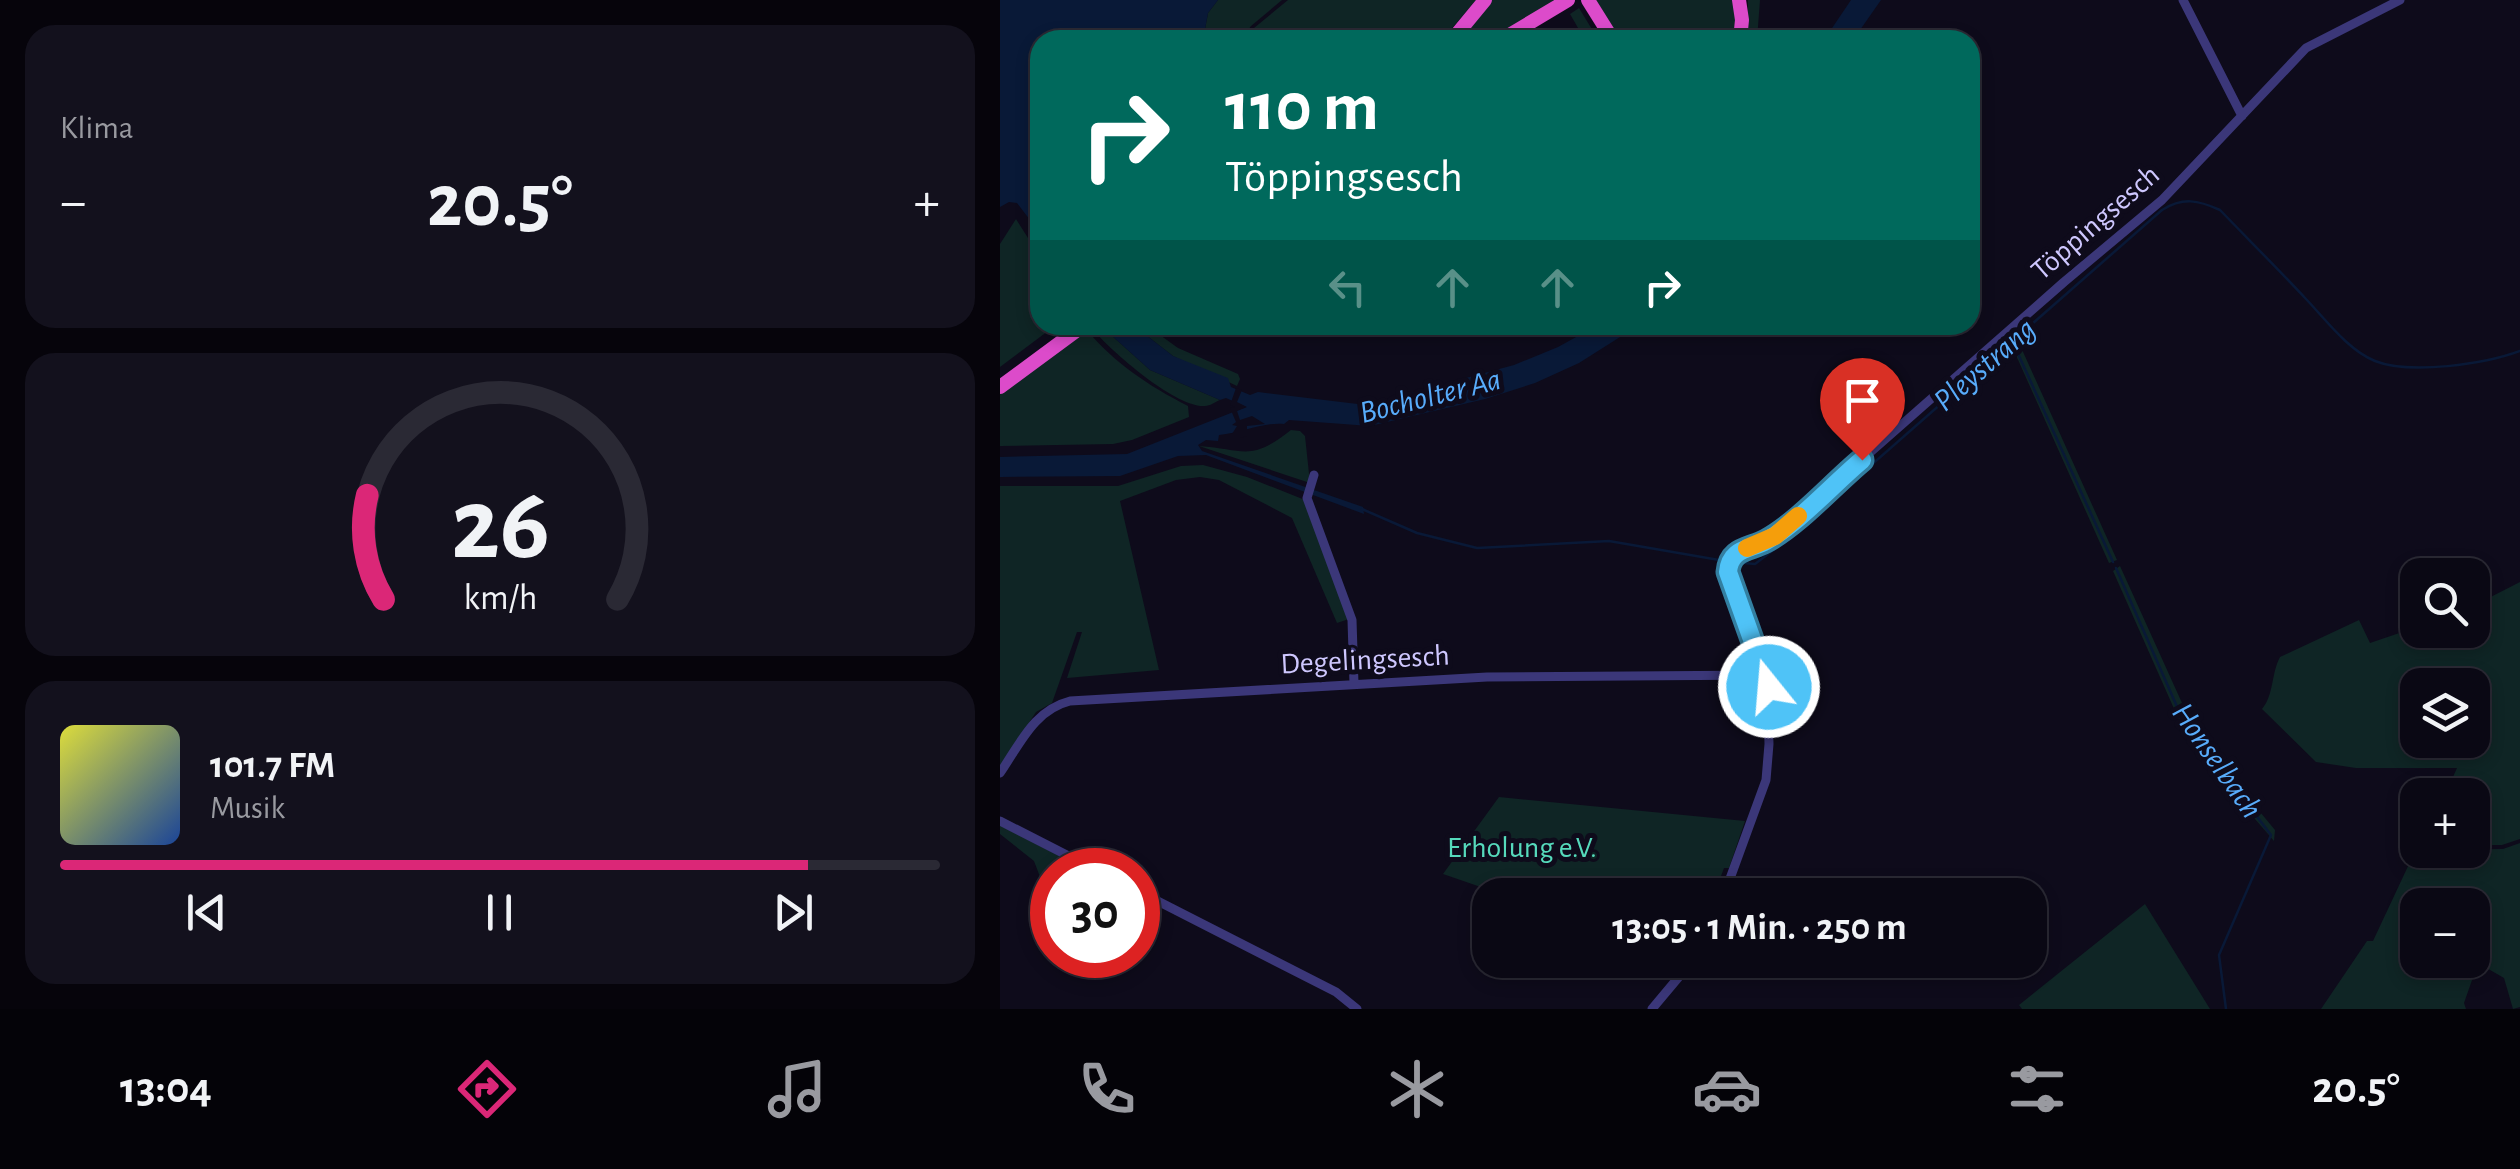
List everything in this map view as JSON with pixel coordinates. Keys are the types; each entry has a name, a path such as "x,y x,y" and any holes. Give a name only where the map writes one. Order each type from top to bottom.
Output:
{"highway":[{"path":"1460,30 1484,0"},
{"path":"1518,30 1568,0"},
{"path":"1533,30 1584,0 1603,30"},
{"path":"1742,0 1742,30"},
{"path":"1000,387 1061,335"},
{"path":"1000,378 1068,335"}],"street":[{"path":"2182,0 2242,116"},
{"name":"Töppingsesch","path":"1730,878 1766,780 1769,704 1767,675 1728,572 1735,553 1775,536 2162,200 2306,48 2400,0"},
{"path":"1313,480 1308,497 1352,620 1354,684"},
{"name":"Degelingsesch","path":"1000,773 1038,716 1054,705 1070,701 1488,677 1767,675"},
{"path":"1000,821 1053,848"},
{"path":"1160,902 1336,992 1356,1009"},
{"path":"1652,1009 1678,978"}],"green space":[{"path":"1218,0 1282,0 1248,30 1205,30 1208,13"},
{"path":"1288,0 1476,0 1450,30 1254,28"},
{"path":"1490,0 1559,0 1510,30 1465,30"},
{"path":"1596,0 1734,0 1738,9 1735,30 1613,30"},
{"path":"1748,0 1760,0 1758,30 1748,30"},
{"path":"1579,8 1592,30 1579,30 1570,14"},
{"path":"1016,219 1030,241 1030,335 1043,335 1000,367 1000,244"},
{"path":"1078,335 1092,335 1133,373 1188,406 1189,417 1113,444 1000,446 1000,394"},
{"path":"1098,335 1111,335 1150,370 1220,400 1205,406 1177,397"},
{"path":"1146,335 1160,335 1178,348 1238,374 1240,379 1237,386 1173,356"},
{"path":"2019,343 2117,560 2109,563 2015,353 2009,351"},
{"path":"1291,430 1305,436 1310,483 1199,446 1256,450"},
{"path":"1203,465 1305,500 1349,619 1337,623 1292,518 1219,480 1176,480 1120,501 1159,670 1067,678 1082,632 1077,632 1052,703 1036,712 1000,767 1000,486 1118,486 1181,466"},
{"path":"2120,566 2187,714 2207,748 2275,830 2274,841 2199,754 2179,720 2113,571"},
{"path":"2520,582 2520,839 2490,845 2490,778 2453,778 2457,768 2356,768 2316,762 2262,709 2280,657 2359,620 2370,643 2400,633 2400,648 2490,648 2490,597"},
{"name":"Erholung e.V.","path":"1499,797 1745,821 1729,868 1724,868 1720,878 1472,878 1472,884 1443,874"},
{"path":"1000,825 1044,848 1030,848 1030,858 1000,834"},
{"path":"2520,843 2520,1007 2513,1009 2504,978 2490,970 2490,888 2400,888 2400,978 2473,978 2464,1003 2466,1009 2321,1009 2367,941 2373,941 2407,868 2490,868 2490,849"},
{"path":"2145,904 2210,1009 2022,1009 2019,1005"}],"water":[{"path":"1000,0 1218,0 1208,13 1205,30 1030,30 1030,220 1017,203 1000,207"},
{"path":"1851,0 1881,0 1860,30 1831,30"},
{"name":"Bocholter Aa","path":"1111,335 1146,335 1173,356 1228,378 1231,387 1250,395 1258,392 1366,405 1514,365 1580,335 1623,335 1579,363 1485,399 1370,426 1289,420 1219,435 1218,441 1206,440 1198,445 1202,451 1363,507 1364,514 1206,455 1178,456 1120,476 1000,477 1000,457 1127,454 1246,407 1150,370"}],"pier":[{"path":"1236,388 1242,390 1237,402 1247,407 1237,411 1240,420 1252,416 1265,424 1247,426 1247,436 1240,438 1232,434 1237,426 1232,425 1236,422 1230,408 1235,407 1230,405"}],"waterway":[{"name":"Pleystrang","path":"1733,562 1755,564 1780,545 2162,210 2177,203 2198,202 2220,210 2338,334 2375,361 2408,367 2448,366 2520,351"},
{"name":"Honselbach","path":"2014,345 2113,562"},
{"name":"Pleystrang","path":"1362,509 1417,533 1477,548 1609,541 1725,561"},
{"name":"Honselbach","path":"2116,568 2182,718 2271,835 2219,955 2226,1009"}],"slow traffic":[{"path":"1747,548 1775,536 1798,516"}],"route":[{"path":"1769,687 1736,597 1729,562 1735,553 1775,536 1862,460"}]}
